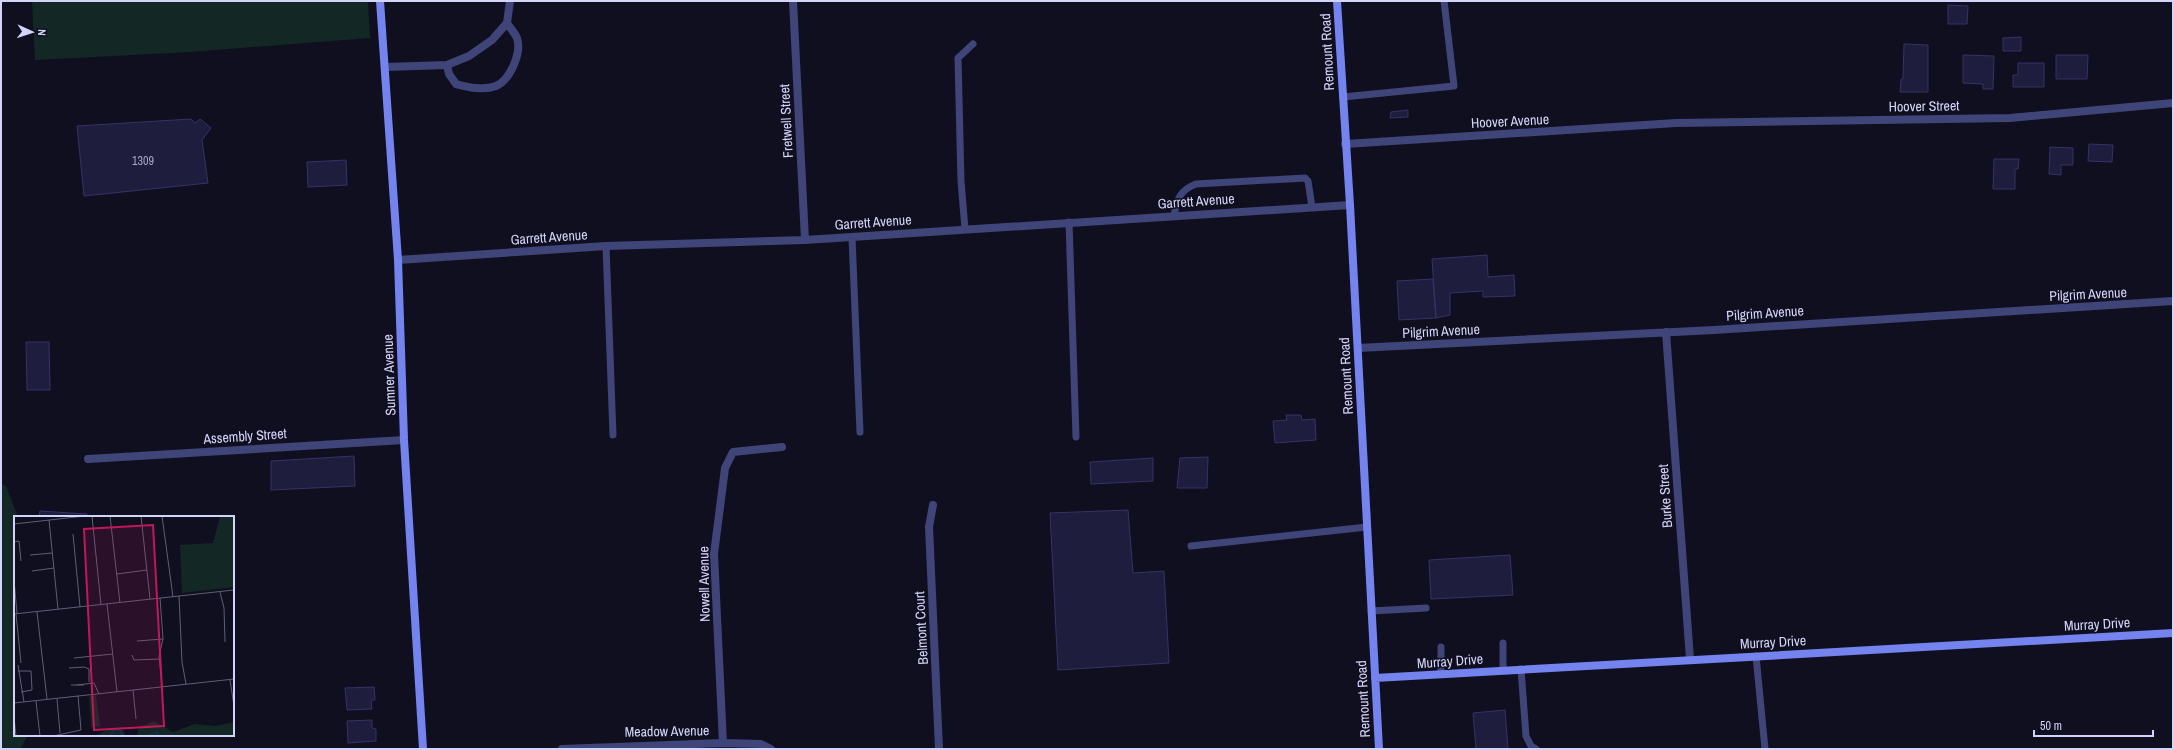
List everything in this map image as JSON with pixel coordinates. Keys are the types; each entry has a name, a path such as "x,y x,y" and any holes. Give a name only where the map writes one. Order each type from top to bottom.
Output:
{"street":[{"name":"Sumner Avenue","path":"380,1 398,260 404,440 423,749"},
{"path":"385,67 447,65 469,56 492,40 507,23 510,1"},
{"name":"Fretwell Street","path":"793,1 805,240"},
{"name":"Remount Road","path":"1337,1 1350,205 1379,749"},
{"path":"447,65 449,74 456,84 476,88 496,86 509,74 517,56 518,39 507,23"},
{"name":"Hoover Street","path":"1676,124 2010,118 2173,103"},
{"name":"Hoover Avenue","path":"1345,144 1676,124"},
{"name":"Garrett Avenue","path":"398,260 606,246 805,240 1350,205"},
{"name":"Pilgrim Avenue","path":"1358,348 1666,332 2173,301"},
{"name":"Burke Street","path":"1666,332 1690,659"},
{"name":"Assembly Street","path":"88,459 404,440"},
{"name":"Nowell Avenue","path":"722,743 714,554 725,468 733,452 782,447"},
{"name":"Belmont Court","path":"933,505 929,527 939,749"},
{"name":"Murray Drive","path":"1375,678 1690,659 2173,633"},
{"name":"Meadow Avenue","path":"562,749 722,743 760,744 771,749"}],"lane":[{"path":"1342,97 1454,86 1444,1"},
{"path":"965,229 961,181 958,58 972,44"},
{"path":"1174,216 1177,200 1182,191 1196,184 1305,178 1308,180 1312,207"},
{"path":"1069,222 1076,437"},
{"path":"852,237 860,432"},
{"path":"606,246 613,435"},
{"path":"1191,546 1367,527"},
{"path":"1371,611 1426,608"},
{"path":"1503,643 1503,670"},
{"path":"1441,647 1441,674"},
{"path":"1756,656 1765,749"},
{"path":"1521,669 1526,736 1531,746 1536,749"}],"green space":[{"path":"32,1 368,1 370,38 190,52 35,60"},
{"path":"1,484 6,486 18,516 14,516 14,736 27,736 20,749 1,749"}],"building":[{"path":"1948,5 1968,6 1967,24 1948,24"},
{"path":"2021,37 2021,51 2003,51 2003,38"},
{"path":"1904,44 1928,45 1928,92 1900,92 1901,79 1903,79"},
{"path":"1963,55 1994,56 1993,89 1983,89 1983,84 1963,83"},
{"path":"2056,55 2088,55 2087,79 2056,79"},
{"path":"2018,63 2044,63 2044,87 2013,87 2013,75 2018,75"},
{"path":"1408,110 1408,117 1390,118 1391,112"},
{"path":"191,119 195,123 200,119 211,128 202,140 208,183 84,196 77,126"},
{"path":"2089,144 2113,145 2112,162 2088,161"},
{"path":"2050,147 2073,148 2073,165 2061,165 2061,175 2049,174"},
{"path":"1994,159 2019,159 2018,169 2015,169 2015,189 1993,189"},
{"path":"346,160 347,185 308,187 307,162"},
{"path":"1487,255 1488,277 1514,275 1515,296 1483,297 1483,291 1450,293 1450,315 1436,318 1432,259"},
{"path":"1433,279 1436,318 1399,320 1397,281"},
{"path":"26,342 49,342 50,390 27,390"},
{"path":"1286,415 1301,415 1302,420 1315,419 1316,440 1275,443 1273,421 1287,420"},
{"path":"354,456 355,486 271,490 271,461"},
{"path":"1208,457 1207,488 1177,488 1180,458"},
{"path":"1153,458 1153,481 1091,484 1090,462"},
{"path":"1128,510 1133,573 1164,571 1169,663 1058,670 1050,513"},
{"path":"40,511 87,514 86,516 39,516"},
{"path":"1510,555 1513,595 1431,599 1429,560"},
{"path":"374,687 375,700 371,700 372,709 347,710 345,688"},
{"path":"1505,710 1508,749 1476,749 1473,713"},
{"path":"372,720 372,728 376,729 376,741 348,743 347,721"}]}
